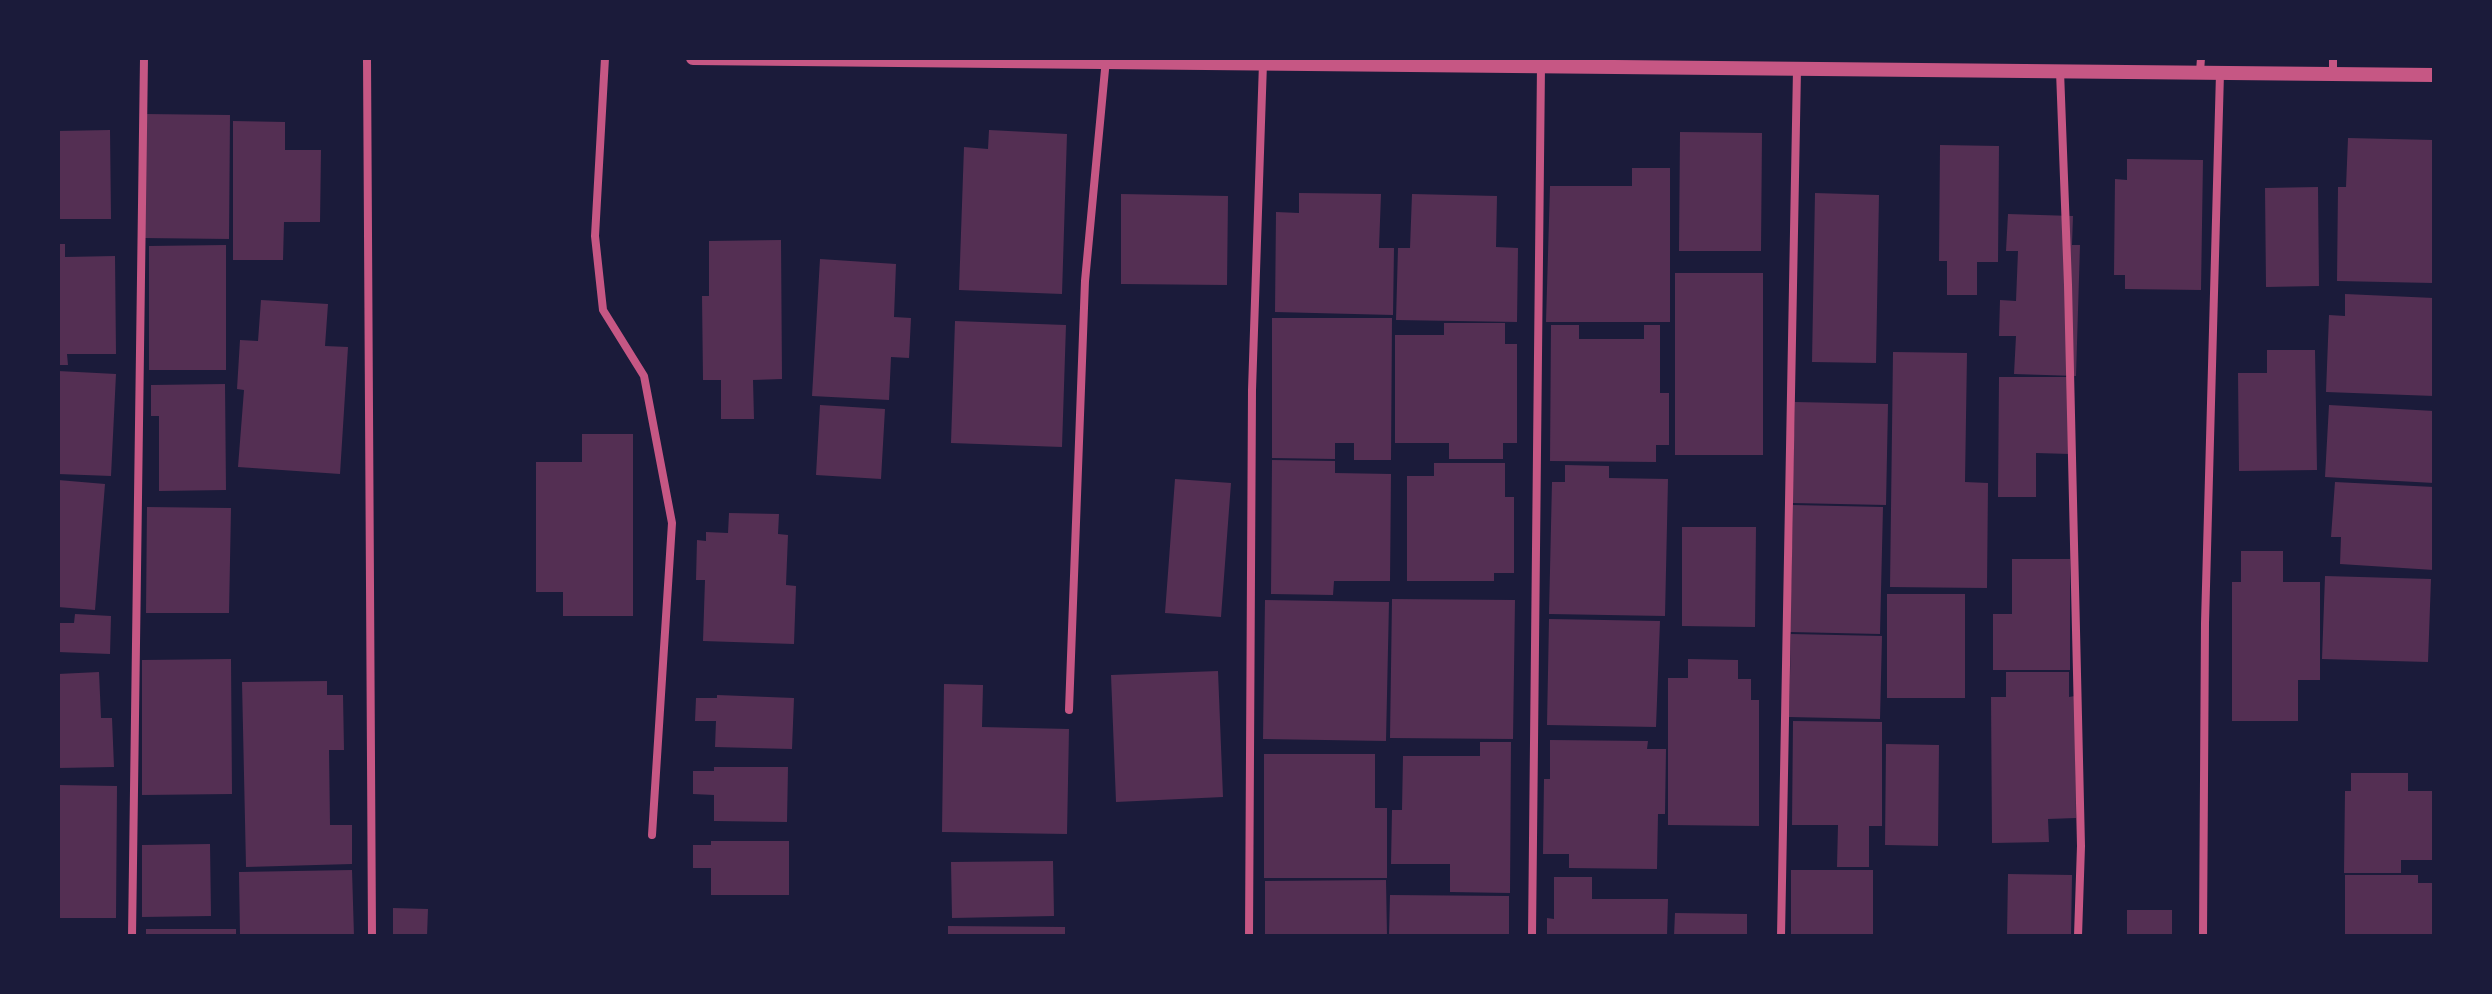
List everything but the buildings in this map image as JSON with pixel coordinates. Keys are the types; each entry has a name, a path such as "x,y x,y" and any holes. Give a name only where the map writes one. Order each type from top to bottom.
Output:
{"street":[{"path":"132,936 144,58"},
{"path":"367,58 372,936"},
{"path":"605,58 595,236 603,310 644,376 672,523 652,835"},
{"path":"693,58 1106,59 1263,63 1335,60 1541,65 1671,63 1797,69 1882,64 2060,71 2200,65 2220,73 2434,75"},
{"path":"2333,58 2333,74"},
{"path":"1069,710 1085,281 1106,59"},
{"path":"1249,936 1252,390 1263,63"},
{"path":"1532,936 1541,65"},
{"path":"1781,936 1797,69"},
{"path":"2060,71 2081,846 2078,936"},
{"path":"2203,936 2205,623 2220,73"}]}
